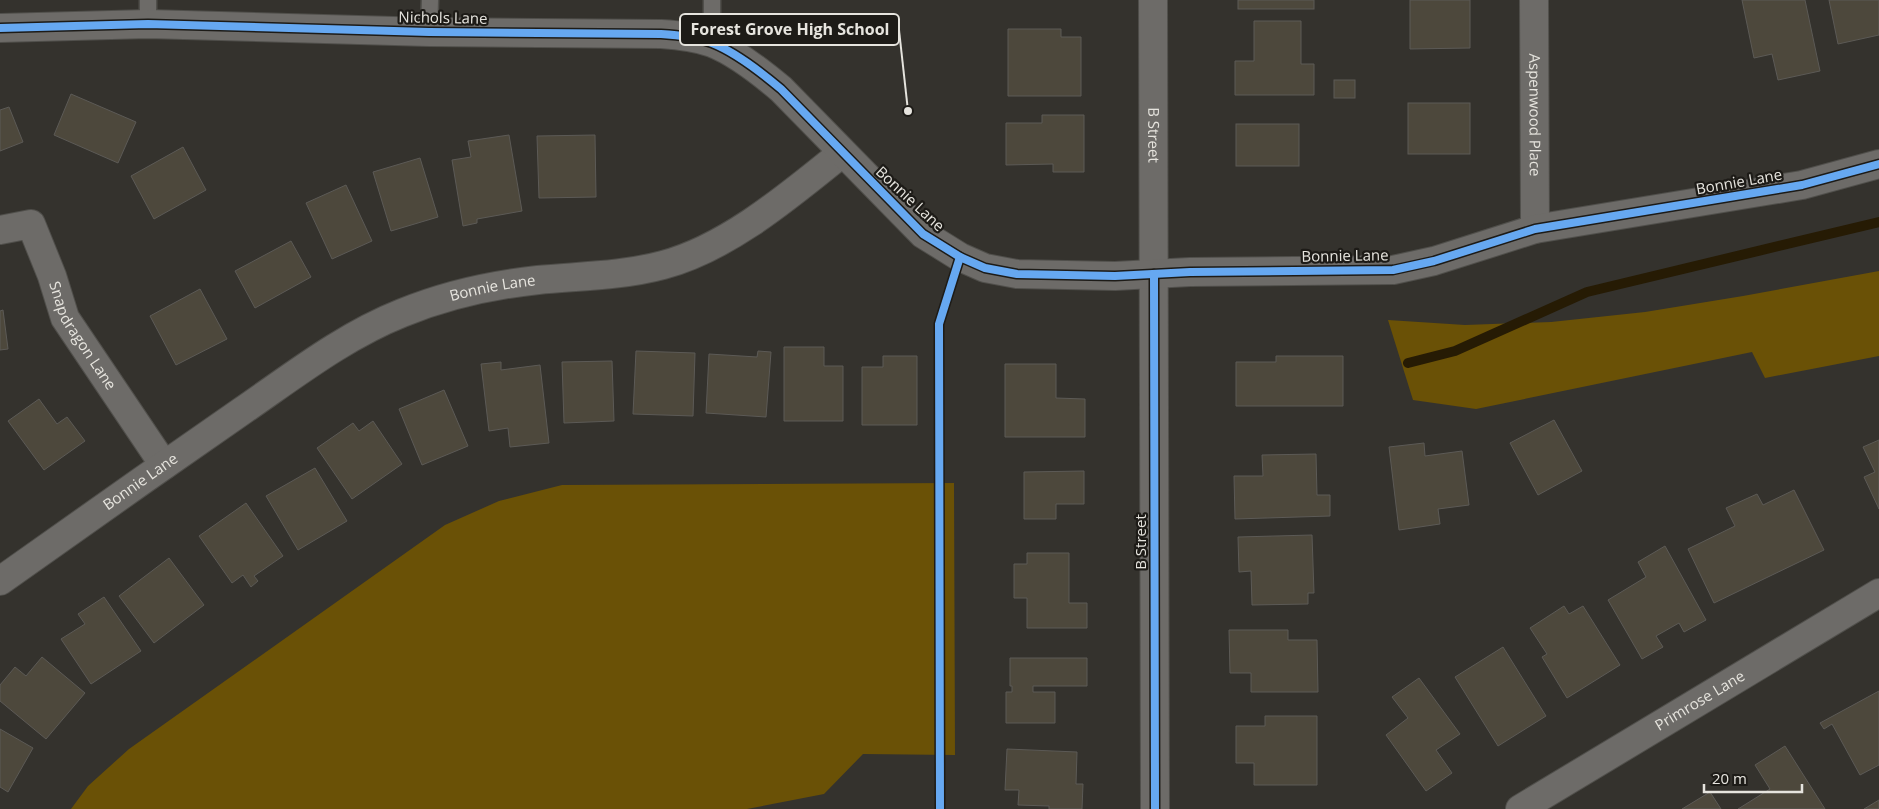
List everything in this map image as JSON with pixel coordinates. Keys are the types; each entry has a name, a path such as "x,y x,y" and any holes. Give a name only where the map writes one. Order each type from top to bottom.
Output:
{"street":[{"name":"B Street","path":"1154,0 1156,809"},
{"name":"Aspenwood Place","path":"1534,0 1535,230"},
{"name":"Nichols Lane","path":"0,28 148,12 429,32 661,34 682,36 712,43 757,68 800,106 842,153"},
{"name":"Bonnie Lane","path":"0,581 311,363 360,332 442,297 537,280 626,272 665,265 707,248 739,230 769,210 842,153 923,234 960,257 985,268 1017,274 1055,276 1393,270 1434,261 1535,230 1802,185 1879,164"},
{"name":"Snapdragon Lane","path":"0,230 31,224 52,276 65,318 164,466"},
{"name":"Primrose Lane","path":"1520,809 1879,593"}],"lane":[{"path":"429,32 430,0"},
{"path":"712,0 712,43"}],"shaded area":[{"path":"1879,271 1879,356 1765,378 1752,352 1476,409 1413,400 1388,320 1465,325 1551,322 1645,312"},
{"path":"954,483 955,755 863,754 824,794 747,809 71,809 88,786 129,749 445,525 499,501 562,485"}],"building":[{"path":"1238,0 1314,0 1314,9 1238,9"},
{"path":"1410,0 1470,0 1470,48 1410,49"},
{"path":"1742,0 1805,0 1820,71 1778,80 1772,54 1754,58"},
{"path":"1829,0 1879,0 1879,35 1838,44"},
{"path":"1254,21 1301,21 1301,64 1314,64 1314,95 1235,95 1235,61 1254,61"},
{"path":"1008,29 1061,29 1061,37 1081,37 1081,96 1008,96"},
{"path":"1334,80 1355,80 1355,98 1334,98"},
{"path":"71,94 136,122 118,163 54,135"},
{"path":"1408,103 1470,103 1470,154 1408,154"},
{"path":"9,107 23,142 0,151 0,110"},
{"path":"1042,115 1084,115 1084,172 1053,172 1053,164 1006,165 1006,123 1042,123"},
{"path":"1236,124 1299,124 1299,166 1236,166"},
{"path":"509,135 522,211 477,219 477,223 463,226 452,160 471,157 468,141"},
{"path":"595,135 596,197 539,198 537,136"},
{"path":"183,147 206,190 154,219 131,176"},
{"path":"420,158 438,217 391,231 373,172"},
{"path":"346,185 372,241 332,259 306,203"},
{"path":"291,241 311,277 255,308 235,271"},
{"path":"200,289 227,339 176,365 150,316"},
{"path":"3,310 8,349 0,350 0,311"},
{"path":"784,347 824,347 824,366 843,366 843,421 784,421"},
{"path":"636,351 695,353 693,416 633,414"},
{"path":"758,351 771,352 766,417 706,413 709,354 757,357"},
{"path":"883,356 917,356 917,425 862,425 862,367 883,367"},
{"path":"1276,356 1343,356 1343,406 1236,406 1236,362 1276,362"},
{"path":"612,361 614,421 564,423 562,362"},
{"path":"501,362 501,370 540,365 549,443 510,447 508,428 489,431 481,364"},
{"path":"1005,364 1056,364 1056,398 1085,399 1085,437 1005,437"},
{"path":"444,390 468,446 422,465 399,409"},
{"path":"39,399 57,424 67,417 85,441 44,470 8,421"},
{"path":"1554,420 1582,471 1538,495 1510,443"},
{"path":"373,421 402,464 352,499 317,448 353,423 359,431"},
{"path":"1879,440 1879,509 1864,477 1875,472 1863,447"},
{"path":"1424,443 1425,456 1462,451 1469,505 1438,509 1440,524 1399,530 1389,447"},
{"path":"1316,454 1317,495 1330,495 1330,516 1235,519 1234,476 1263,476 1262,455"},
{"path":"315,468 347,521 298,550 266,496"},
{"path":"1084,471 1084,504 1056,504 1056,519 1024,519 1024,472"},
{"path":"1794,490 1824,550 1714,603 1688,549 1735,526 1726,508 1757,494 1763,505"},
{"path":"246,503 283,556 254,576 258,581 251,587 243,575 232,583 199,536"},
{"path":"1312,535 1314,593 1308,593 1308,604 1252,605 1251,571 1239,572 1238,537"},
{"path":"1665,546 1706,620 1684,632 1679,623 1656,636 1663,647 1642,659 1608,600 1646,577 1638,562"},
{"path":"1027,553 1069,553 1069,603 1087,603 1087,628 1027,628 1027,598 1014,598 1014,564 1027,564"},
{"path":"169,558 204,605 154,643 119,596"},
{"path":"104,597 141,651 91,684 61,639 85,624 78,614"},
{"path":"1564,606 1569,614 1583,606 1620,665 1567,698 1542,657 1547,654 1530,628"},
{"path":"1229,630 1288,630 1288,640 1317,640 1318,692 1251,692 1251,673 1230,673"},
{"path":"1503,647 1546,716 1498,746 1455,677"},
{"path":"42,657 85,693 46,739 0,701 0,685 15,667 26,676"},
{"path":"1010,658 1087,658 1087,686 1033,686 1033,692 1055,692 1055,723 1006,723 1006,692 1012,692 1012,686 1010,686"},
{"path":"1419,678 1460,734 1436,750 1452,773 1426,791 1386,735 1408,718 1392,697"},
{"path":"1879,691 1879,765 1860,775 1832,724 1824,729 1820,723"},
{"path":"1265,716 1317,716 1317,785 1254,785 1254,763 1236,763 1236,726 1265,726"},
{"path":"0,729 33,748 8,792 0,787"},
{"path":"1785,746 1825,809 1738,809 1770,789 1755,765"},
{"path":"1007,749 1077,752 1076,784 1083,784 1082,809 1049,809 1049,806 1018,805 1019,790 1005,790"},
{"path":"1710,792 1721,809 1682,809"},
{"path":"1879,800 1879,809 1864,809"}],"waterway":[{"path":"1408,363 1455,351 1587,292 1879,222"}],"cycle path":[{"path":"0,28 148,24 429,32 661,34 700,39 721,47 739,57 781,89 923,234 960,257 985,268 1017,274 1115,276 1190,272 1393,270 1434,261 1535,229 1802,185 1879,164"},
{"path":"940,809 939,324 960,257"},
{"path":"1154,274 1155,809"}],"place":[{"name":"Forest Grove High School","path":"908,111"}]}
